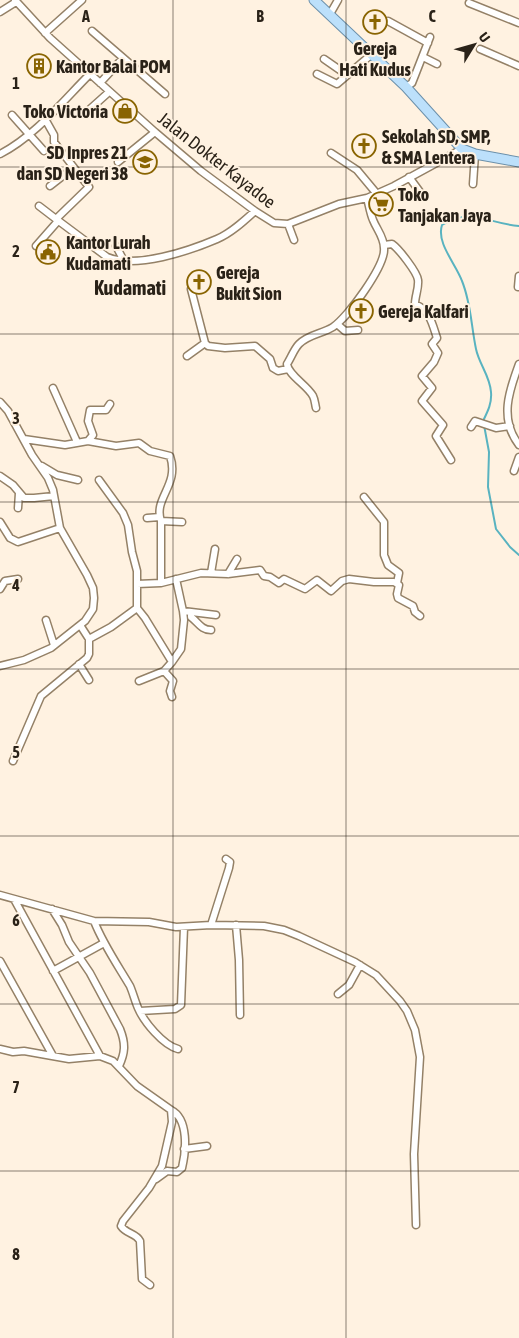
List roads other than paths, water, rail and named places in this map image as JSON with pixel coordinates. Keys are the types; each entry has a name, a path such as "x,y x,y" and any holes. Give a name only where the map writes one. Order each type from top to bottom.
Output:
{"main road":[{"path":"314,0 406,87 462,149 499,160 518,158"}],"street":[{"path":"45,33 82,0"},
{"path":"330,14 338,0"},
{"path":"0,12 16,1"},
{"name":"Jalan Dokter Kayadoe","path":"16,1 45,33 89,75 155,132 201,171 274,223 288,224 339,204 367,198 462,149"},
{"path":"469,3 519,23"},
{"path":"388,21 429,40 412,82 406,87"},
{"path":"92,31 165,94"},
{"path":"480,50 519,66"},
{"path":"317,74 335,85 372,54"},
{"path":"423,57 437,64"},
{"path":"100,83 123,58"},
{"path":"324,59 347,75"},
{"path":"0,154 46,119 89,75"},
{"path":"90,109 109,92"},
{"path":"12,115 44,152"},
{"path":"36,246 57,220 89,187 54,142 54,135 46,119"},
{"path":"118,162 155,132"},
{"path":"331,153 357,170 377,194"},
{"path":"473,184 475,154"},
{"path":"50,186 73,168"},
{"path":"409,178 420,192"},
{"path":"316,408 314,396 288,369 287,364 300,343 316,333 330,329 357,303 382,261 385,251 384,245 372,219 367,198"},
{"path":"39,206 102,254 115,260 124,261 162,256 218,239 238,226 255,211"},
{"path":"288,224 294,240"},
{"path":"384,245 392,244 398,249 417,276 415,304 426,310 437,338 432,344 437,352 434,362 422,376 432,388 422,401 443,425 436,436 451,460"},
{"path":"116,246 124,261"},
{"path":"518,287 519,276"},
{"path":"191,289 205,342 210,348 255,346 270,359 273,368 278,371 288,369"},
{"path":"337,324 345,332 358,330"},
{"path":"187,356 205,342"},
{"path":"519,364 508,399 507,414 511,431 519,445"},
{"path":"53,388 77,442"},
{"path":"0,402 8,411 32,455 48,478 54,496 60,528 87,575 94,593 93,609 80,625 42,653 0,666"},
{"path":"88,440 92,435 88,421 90,410 106,410 110,404"},
{"path":"471,427 475,421 489,424 496,428 510,426"},
{"path":"24,439 66,445 88,440 116,446 138,443 150,451 170,456 172,461 172,480 159,511 161,582"},
{"path":"514,471 519,457"},
{"path":"41,466 58,475 78,480"},
{"path":"0,476 13,485 21,496 28,498 54,496"},
{"path":"99,480 128,526 137,571 137,608 172,662"},
{"path":"18,508 19,493"},
{"path":"364,497 384,522 384,556 388,565 399,573 397,583 399,585 398,598 410,604 420,616"},
{"path":"147,518 182,522"},
{"path":"0,522 11,539 18,542 60,528"},
{"path":"210,573 215,549"},
{"path":"228,574 237,559"},
{"path":"137,584 161,582 201,573 228,574 261,570 264,576 270,577 279,583 284,579 305,589 319,580 331,591 342,581 349,579 397,583"},
{"path":"0,587 5,581 18,579"},
{"path":"139,681 164,670 181,649 184,620 176,579"},
{"path":"89,639 111,627 137,608"},
{"path":"183,611 216,615"},
{"path":"191,612 191,617 202,628 211,630"},
{"path":"46,620 54,645"},
{"path":"13,761 41,696 87,658 89,654 89,639 80,625"},
{"path":"78,664 90,680"},
{"path":"164,670 173,682 170,690 172,696"},
{"path":"211,925 229,868 230,861 226,860"},
{"path":"0,895 94,921 149,922 184,927 211,925 264,926 284,930 318,944 376,975 404,1004 415,1030 420,1056 414,1154 416,1225"},
{"path":"14,899 100,1056"},
{"path":"52,909 60,921 69,942 90,973 123,1036 125,1052 119,1066"},
{"path":"94,921 104,943 131,988 140,1012 166,1044 178,1049"},
{"path":"236,925 240,1015"},
{"path":"140,1012 175,1009 181,1005 184,927"},
{"path":"54,971 104,943"},
{"path":"0,961 53,1056"},
{"path":"338,994 349,986 360,965"},
{"path":"0,1049 69,1059 100,1056 113,1061 137,1086 178,1115 184,1149 181,1170 177,1172 167,1171 154,1181"},
{"path":"150,1285 142,1280 140,1241 121,1226 154,1181 164,1159 172,1122 171,1110"},
{"path":"184,1149 207,1146"}],"waterway":[{"path":"483,421 490,403 490,386 476,349 465,289 444,246 441,232 442,225 462,217 471,217 519,226"},
{"path":"484,425 489,452 488,487 496,529 519,555"}],"place":[{"name":"Gereja Hati Kudus","path":"375,22"},
{"name":"Kantor Balai POM","path":"39,66"},
{"name":"Toko Victoria","path":"125,111"},
{"name":"Sekolah SD, SMP, & SMA Lentera","path":"364,146"},
{"name":"SD Inpres 21 dan SD Negeri 38","path":"145,162"},
{"name":"Toko Tanjakan Jaya","path":"381,204"},
{"name":"Kantor Lurah Kudamati","path":"48,252"},
{"name":"Gereja Bukit Sion","path":"199,282"},
{"name":"Gereja Kalfari","path":"361,311"}],"district":[{"name":"Kudamati","path":"130,287"}]}
